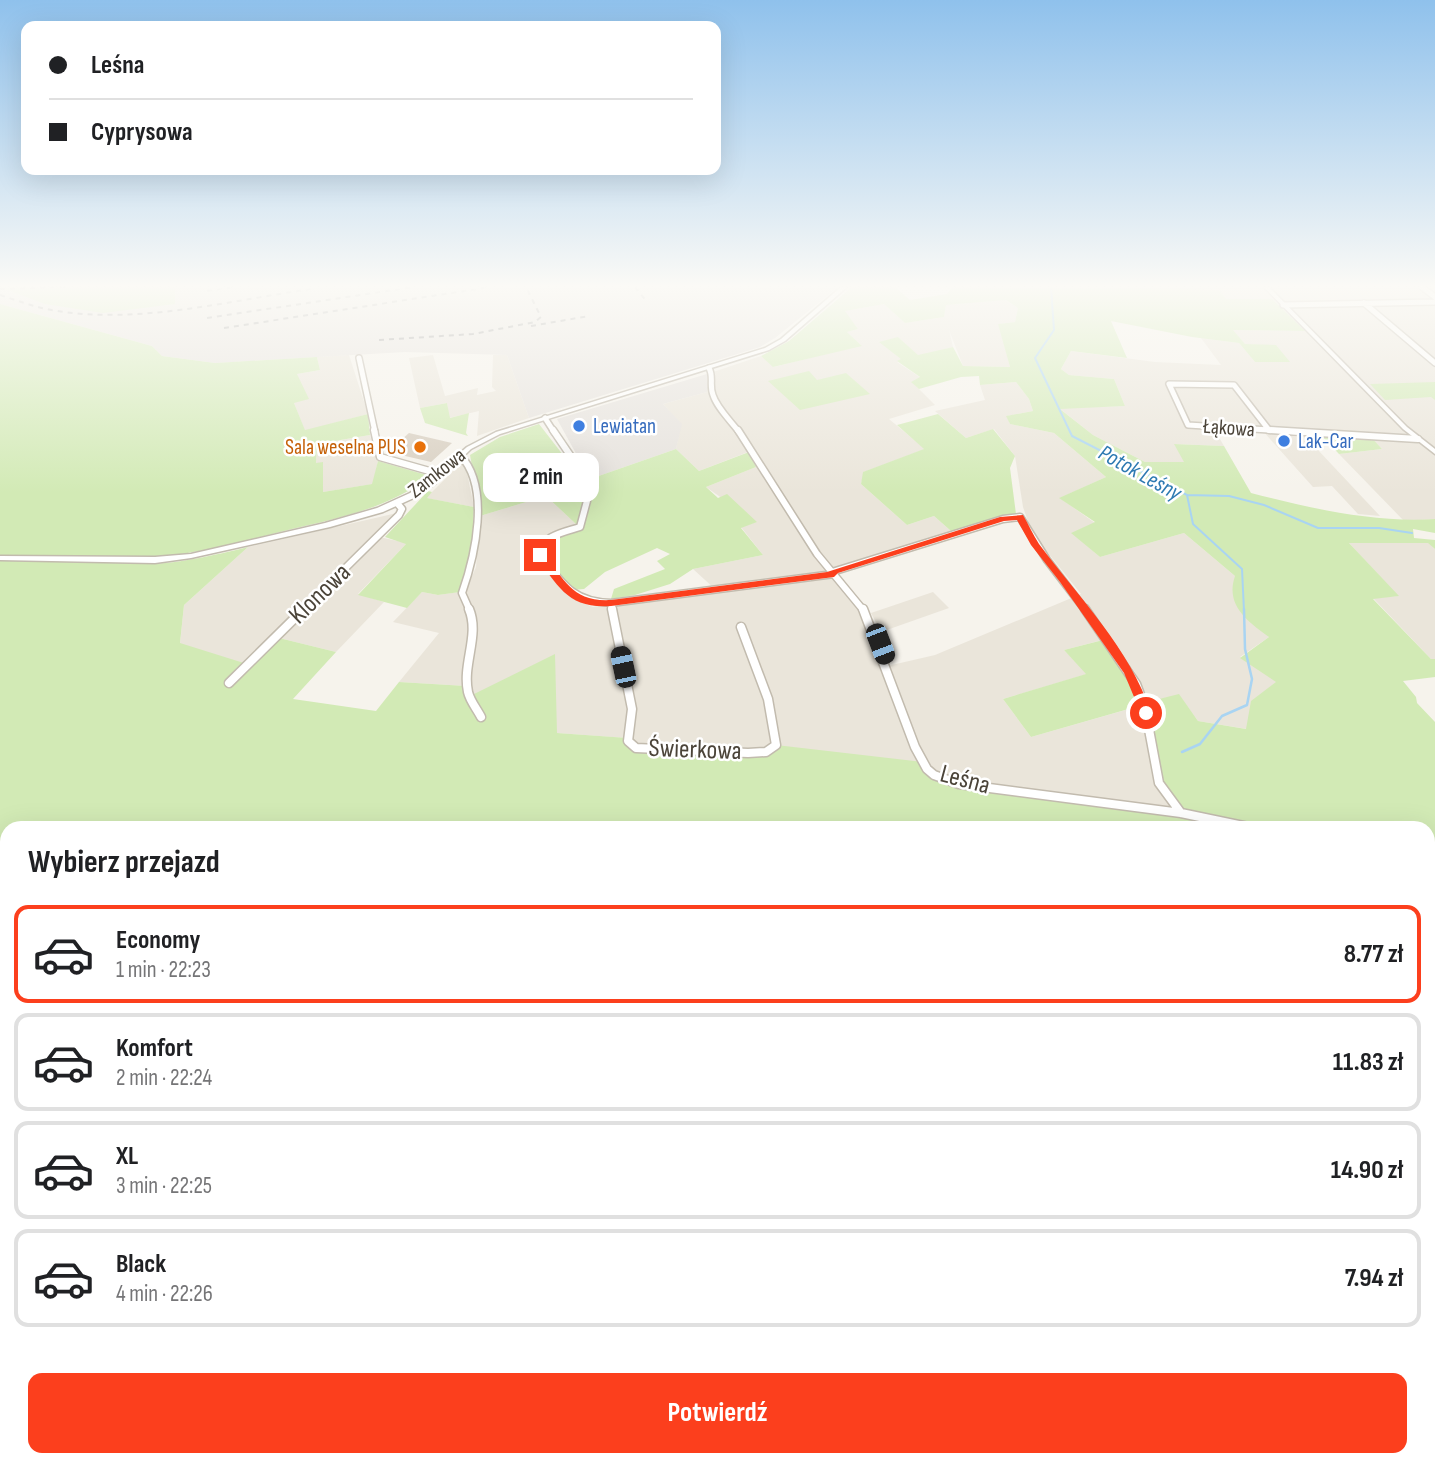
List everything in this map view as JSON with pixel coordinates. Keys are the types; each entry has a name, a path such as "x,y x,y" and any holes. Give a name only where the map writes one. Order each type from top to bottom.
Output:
{"street":[{"name":"Zamkowa","path":"0,558 155,559 191,556 327,525 397,503 424,488 460,456 498,433 746,355"},
{"path":"1334,355 1418,439 1435,452"},
{"path":"359,358 380,457 440,474"},
{"name":"Leśna","path":"709,368 713,375 711,390 714,399 747,442 817,554 860,605 871,624 915,747 927,769 934,775 959,784 1181,813 1219,821"},
{"name":"Łąkowa","path":"1269,430 1234,385 1169,384 1188,425 1269,430 1418,439"},
{"path":"545,418 590,486 580,527 543,542 539,549 540,555 576,599 591,604 833,573 1003,519 1020,517 1034,543 1064,579 1138,687 1146,713 1159,785 1181,813"},
{"path":"460,456 468,462 477,502 473,562 461,593 474,621 466,668 468,694 481,717"},
{"name":"Klonowa","path":"229,683 399,515 402,509 397,503"},
{"name":"Świerkowa","path":"611,603 632,709 628,741 636,748 748,753 766,752 776,745 775,723 762,678 741,627"}],"shaded area":[{"path":"161,355 346,355 215,363"},
{"path":"349,355 368,414 305,431 294,403 297,374 320,370 317,357"},
{"path":"433,355 445,396 478,388 477,395 496,391 492,387 493,355 507,355 529,418 477,436 479,411 449,418 447,403 420,408 409,358"},
{"path":"507,355 733,355 529,418"},
{"path":"820,355 901,355 902,360 897,362 921,378 912,382 935,405 889,419 925,449 864,472 861,484 907,525 934,516 951,531 826,570 854,602 883,667 935,655 1081,594 1032,533 1023,507 1015,456 994,429 966,438 935,411 985,400 980,385 1016,382 1029,399 1033,411 1007,416 1010,424 1054,433 1106,477 1060,498 1095,523 1072,533 1100,557 1184,533 1235,576 1269,637 1240,657 1277,681 1247,729 1198,721 1179,695 1147,702 1135,672 1110,638 1064,650 1087,674 1003,699 1031,737 1143,705 1181,813 766,752 636,748 627,738 557,733 471,695 466,686 399,682 439,633 393,622 422,592 438,595 466,591 476,567 480,516 546,496 577,525 538,541 533,553 573,599 593,607 631,599 716,590 693,569 763,555 741,527 756,522 706,487 756,467 748,452 699,471 676,449 681,424 663,404 707,392 707,374 761,356 774,367"},
{"path":"959,355 1007,355 1010,367 963,366"},
{"path":"1069,355 1105,355 1155,362 1221,365 1214,355 1249,355 1255,362 1264,355 1435,355 1435,519 1404,521 1339,454 1382,449 1369,436 1302,433 1380,516 1358,514 1332,486 1313,487 1262,430 1213,427 1224,446 1175,444 1185,462 1145,462 1093,435 1059,408 1125,406 1114,379 1069,375 1061,369"},
{"path":"707,374 707,392 663,404 682,424 676,449 590,479 557,419"},
{"path":"370,435 378,461 373,484 323,492 323,463 316,463 317,444"},
{"path":"461,463 465,463 474,507 426,498"},
{"path":"397,513 379,537 407,543 358,594 384,602 336,652 275,637 248,665 180,644 184,605 248,547"},
{"path":"1349,543 1429,543 1435,549 1435,659 1432,660 1373,598 1398,596"},
{"path":"933,592 949,608 881,632 871,613"}],"green space":[{"path":"0,355 161,355 215,363 317,357 320,370 297,374 309,399 294,403 305,430 368,414 370,435 317,444 316,463 323,462 323,492 372,484 378,461 430,476 399,496 328,520 183,554 113,557 124,562 158,564 248,547 184,605 180,643 247,664 275,637 336,652 293,699 376,711 399,682 466,686 472,695 555,654 557,733 628,738 636,748 766,752 776,745 923,762 944,780 1180,813 1159,785 1147,702 1179,694 1198,721 1246,729 1251,701 1276,682 1240,658 1269,637 1246,618 1236,604 1233,596 1235,576 1184,533 1100,557 1071,533 1095,522 1059,498 1106,477 1054,433 1010,424 1006,416 1033,411 1029,399 1016,382 980,385 979,376 961,377 919,389 911,382 920,377 897,361 901,359 896,355 957,355 963,366 1010,367 1007,355 1069,355 1061,369 1069,375 1114,379 1125,406 1060,409 1093,435 1145,462 1184,462 1174,444 1224,446 1251,493 1319,509 1365,516 1435,519 1435,533 1413,529 1414,538 1435,540 1435,549 1428,543 1349,543 1399,596 1373,599 1431,659 1435,659 1435,677 1403,681 1416,697 1417,703 1435,722 1435,821 0,821"},
{"path":"762,355 822,355 773,367"},
{"path":"1249,355 1285,355 1290,362 1255,362"},
{"path":"809,371 817,380 846,373 870,394 800,410 768,381"},
{"path":"1435,382 1435,400 1431,397 1385,400 1370,384"},
{"path":"447,403 450,418 469,413 466,433 468,436 425,423 420,408"},
{"path":"938,414 966,438 993,429 1015,456 1010,468 1016,514 951,531 934,516 907,525 861,484 863,472 924,449 897,425"},
{"path":"539,424 588,487 577,525 546,496 480,516 481,501 478,499 470,455 500,437"},
{"path":"1319,433 1370,436 1382,449 1339,454"},
{"path":"676,449 699,471 749,452 756,467 706,487 718,498 727,494 757,522 741,528 763,555 693,569 670,584 611,599 614,589 665,569 657,561 670,554 657,548 605,572 584,589 572,590 544,556 542,549 546,543 582,528 595,487 590,479"},
{"path":"428,491 432,492 427,498 474,507 471,565 460,592 438,595 422,592 407,608 358,595 406,544 385,537"},
{"path":"1103,640 1128,680 1139,706 1031,737 1003,699 1086,674 1064,650"}],"building":[{"name":"Sala weselna PUS","path":"409,433 452,443 431,462 388,452"}],"waterway":[{"name":"Potok Leśny","path":"1037,355 1035,358 1072,436 1187,495"},
{"path":"1187,495 1229,496 1264,505 1318,528 1379,528 1412,533"},
{"name":"Potok Leśny","path":"1187,495 1193,524 1242,569 1244,611"},
{"name":"Potok Leśny","path":"1182,752 1200,744 1222,716 1247,705 1252,679 1245,649 1244,609"}],"place":[{"name":"Lewiatan","path":"579,426"},
{"name":"Lak-Car","path":"1284,441"},
{"name":"Sala weselna PUS","path":"420,447"}],"route":[{"path":"540,555 576,599 591,604 611,603 834,574 832,572 1003,519 1020,517 1034,543 1064,579 1128,671 1138,687 1146,713"}]}
